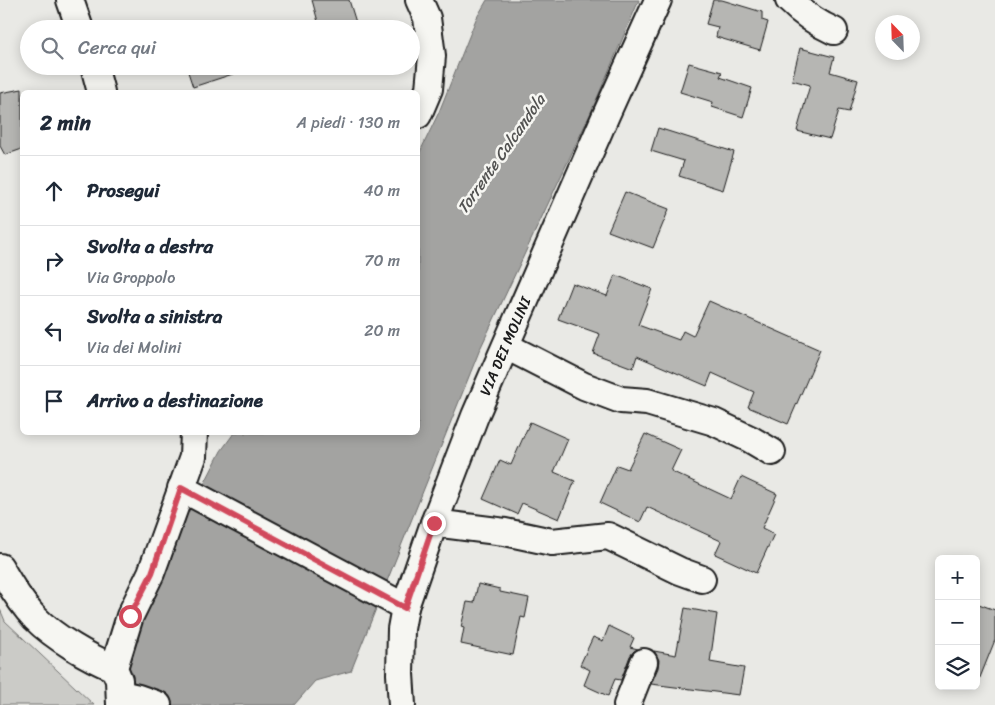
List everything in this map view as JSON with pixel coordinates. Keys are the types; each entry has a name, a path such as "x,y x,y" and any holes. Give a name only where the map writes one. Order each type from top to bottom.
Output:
{"street":[{"path":"70,0 77,20"},
{"path":"419,0 427,18 432,56 429,89 420,110"},
{"name":"VIA DEI MOLINI","path":"402,705 400,674 401,629 396,603 434,523 475,416 658,0"},
{"path":"789,0 815,22 834,31"},
{"path":"96,75 100,90"},
{"path":"506,346 584,386 622,400 647,402 714,422 772,452"},
{"path":"158,705 138,698 120,700 119,680 114,668 130,616 152,573 187,491 193,457 194,435"},
{"path":"187,491 396,603"},
{"path":"434,523 505,532 552,542 608,536 680,571 702,579"},
{"path":"0,567 35,618 97,661 114,668"},
{"path":"627,705 644,662"}],"shaded area":[{"path":"0,609 5,621 94,705 0,705"}],"water":[{"name":"Torrente Calcandola","path":"487,0 639,0 592,110 480,349 351,671 315,681 294,705 138,705 138,698 125,661 189,501 196,500 221,451 233,435 420,435 420,152 439,112 476,19"}],"building":[{"path":"312,0 349,0 355,20 318,20"},
{"path":"713,0 722,0 762,12 762,20 768,22 760,50 716,37 718,27 706,24"},
{"path":"800,48 834,57 830,72 858,80 849,112 839,110 830,139 797,131 810,85 792,80"},
{"path":"689,63 722,72 720,77 752,88 743,117 712,107 713,102 680,92"},
{"path":"189,75 230,75 193,87"},
{"path":"22,89 20,90 20,150 5,155 0,146 0,93"},
{"path":"658,128 734,152 723,190 679,176 684,161 651,151"},
{"path":"625,192 669,209 653,248 608,231"},
{"path":"615,275 652,289 638,325 679,340 683,331 693,336 709,301 820,350 788,424 748,407 754,392 712,373 707,386 637,356 633,368 593,353 600,334 558,319 572,283 607,296"},
{"path":"530,422 568,439 554,472 575,481 559,519 522,503 517,514 483,499 500,460 511,465"},
{"path":"645,434 681,450 671,471 731,499 741,477 777,494 762,528 774,534 756,573 715,554 721,541 647,507 640,522 600,503 617,465 628,469"},
{"path":"478,584 500,589 500,592 529,598 525,618 521,617 513,655 461,644 464,628 461,627 467,602 474,603"},
{"path":"980,604 995,610 995,640 980,678"},
{"path":"685,608 717,614 710,662 744,668 739,695 651,684 658,668 659,660 654,651 676,655"},
{"path":"609,626 634,638 630,647 638,649 630,656 621,680 615,679 608,696 584,685 590,670 580,665 593,637 603,641"}],"route":[{"path":"130,616 152,573 181,488 405,608 434,523"}]}
